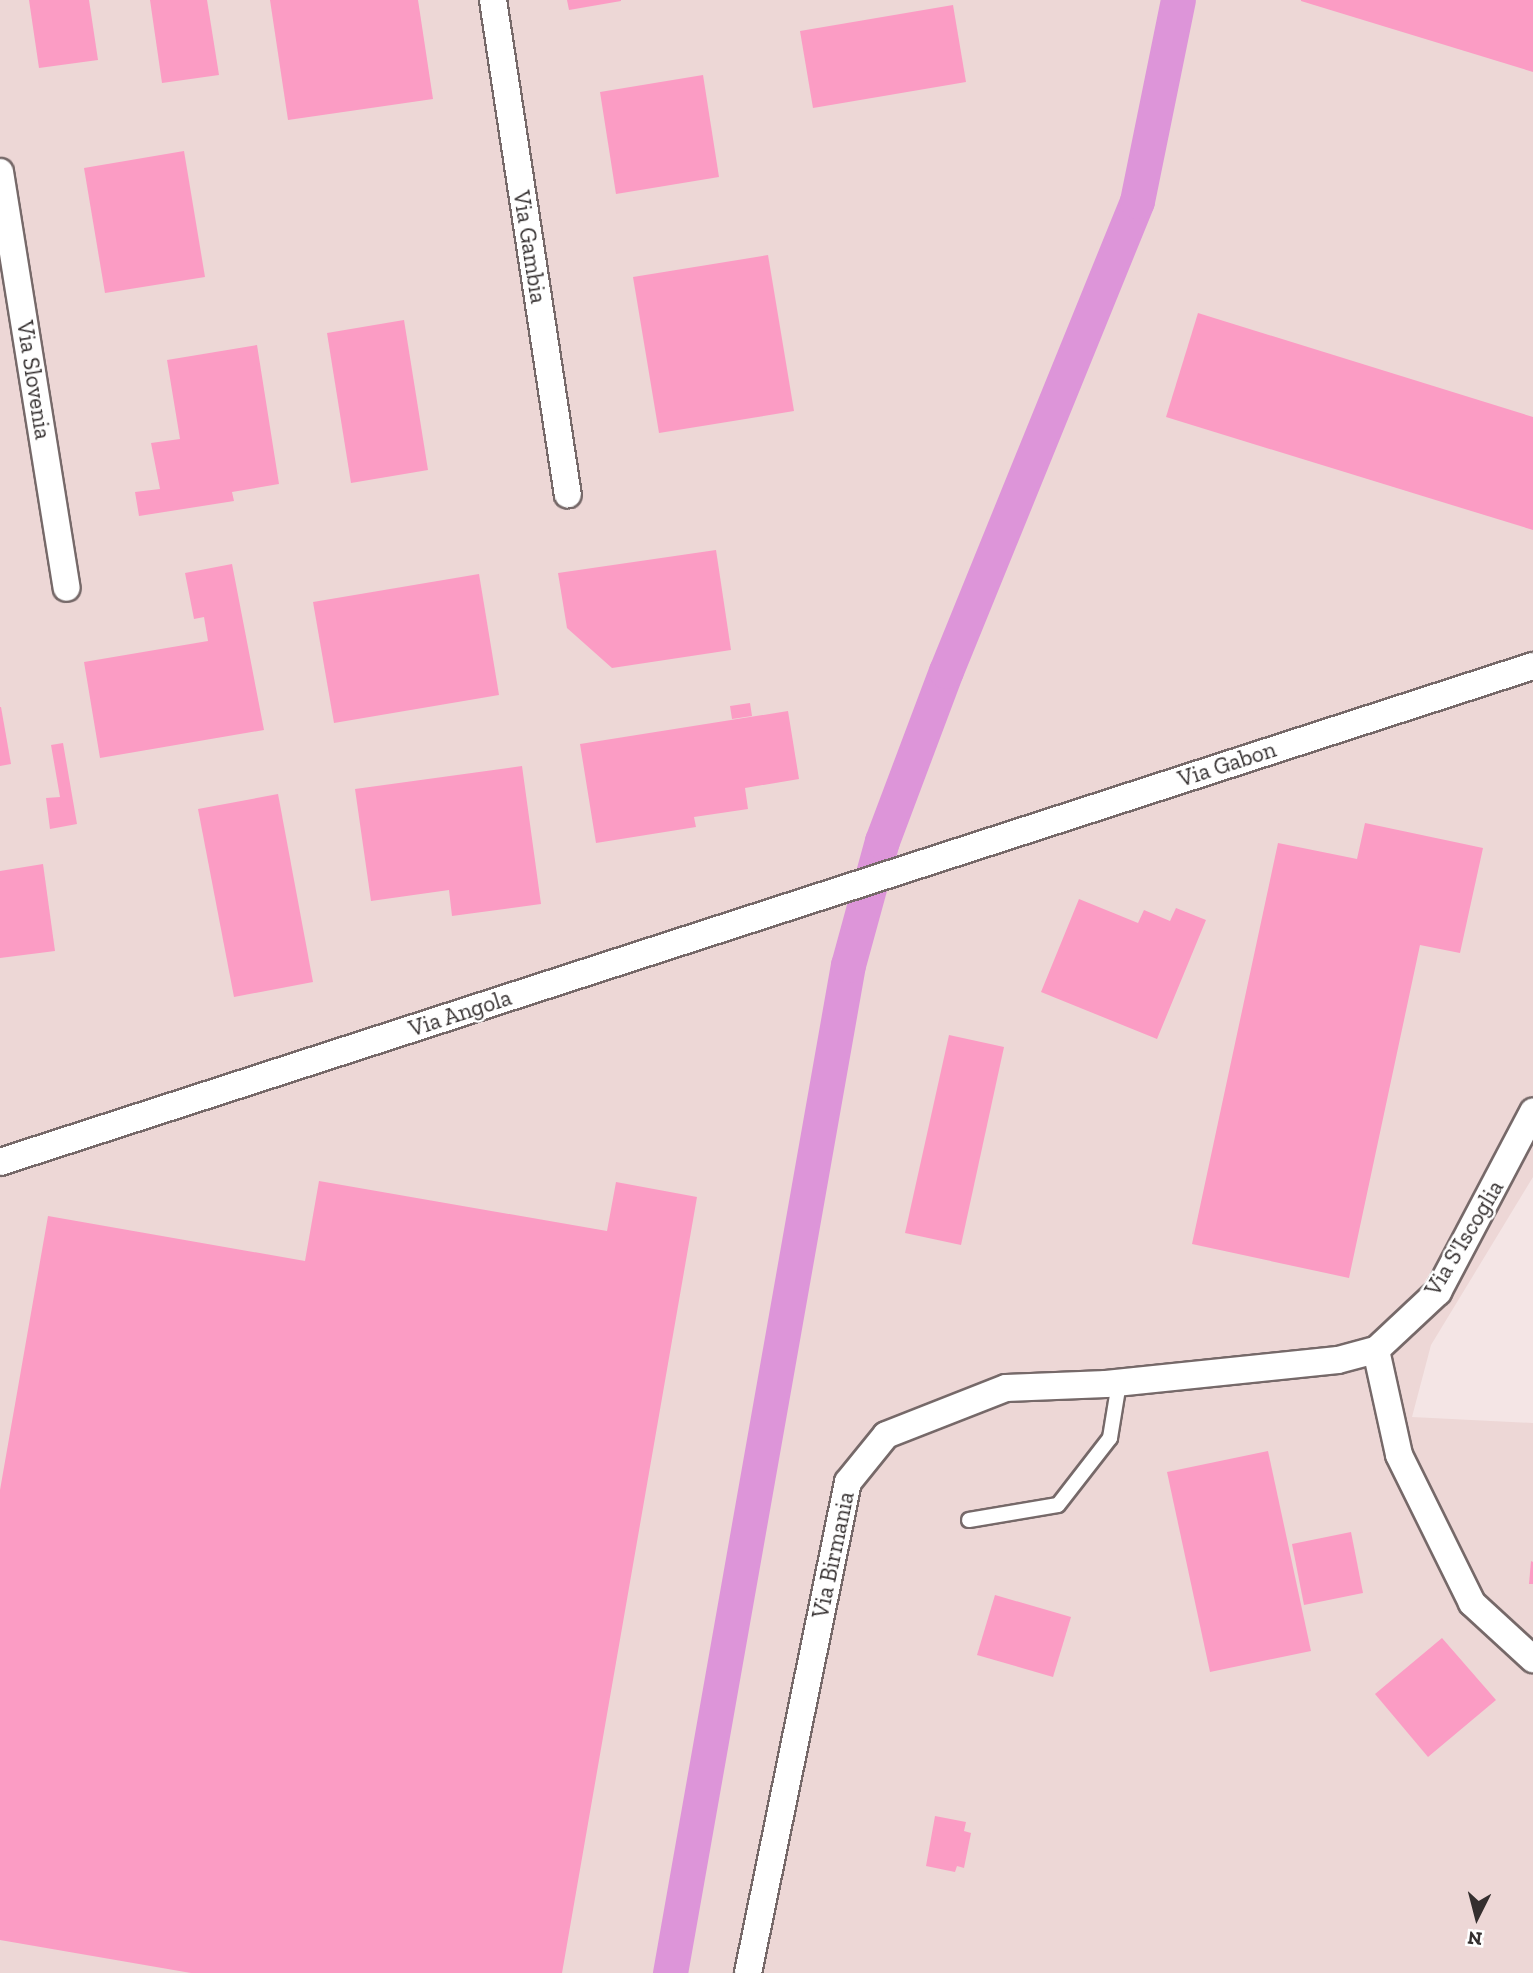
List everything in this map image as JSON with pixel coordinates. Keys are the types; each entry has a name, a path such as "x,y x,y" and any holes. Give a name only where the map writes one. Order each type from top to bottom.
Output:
{"street":[{"name":"Via Gambia","path":"493,0 568,494"},
{"name":"Via Slovenia","path":"0,172 67,588"},
{"name":"Via Gabon","path":"920,863 1533,666"},
{"name":"Via Angola","path":"0,1162 920,863"},
{"name":"Via S'Iscoglia","path":"1376,1350 1438,1292 1533,1112"},
{"name":"Via Birmania","path":"748,1973 848,1482 886,1434 1006,1388 1119,1383 1338,1360 1376,1350"},
{"path":"1376,1350 1399,1455 1472,1603 1533,1659"}],"lane":[{"path":"969,1520 1058,1505 1111,1438 1119,1383"}],"shaded area":[{"path":"0,0 1533,0 1533,1177 1431,1345 1412,1417 1533,1423 1533,1973 0,1973"}],"building":[{"path":"29,0 89,0 98,60 39,68"},
{"path":"150,0 207,0 219,75 162,83"},
{"path":"270,0 418,0 433,99 288,120"},
{"path":"567,0 621,0 621,1 569,10"},
{"path":"1533,0 1533,72 1301,1"},
{"path":"953,5 966,82 813,108 800,31"},
{"path":"703,75 719,177 616,194 600,92"},
{"path":"184,151 205,277 105,293 84,168"},
{"path":"768,255 794,411 659,433 633,277"},
{"path":"1198,313 1533,417 1533,530 1166,417"},
{"path":"404,320 428,470 351,483 327,333"},
{"path":"257,345 279,484 232,492 234,501 139,516 135,492 160,489 151,443 180,439 167,360"},
{"path":"716,550 731,650 612,668 567,628 558,573"},
{"path":"232,564 264,730 100,758 84,662 208,641 204,617 194,619 185,573"},
{"path":"479,574 499,695 334,723 313,602"},
{"path":"750,703 752,716 732,719 730,706"},
{"path":"0,707 11,764 0,766"},
{"path":"788,711 799,779 745,788 748,809 694,817 696,827 596,843 580,744"},
{"path":"63,743 77,824 50,829 46,798 60,797 51,745"},
{"path":"522,766 541,904 452,916 449,890 371,901 355,789"},
{"path":"278,794 313,982 234,997 198,809"},
{"path":"1365,823 1483,848 1460,953 1420,945 1349,1278 1192,1244 1278,843 1357,859"},
{"path":"43,864 55,951 0,958 0,871"},
{"path":"1079,899 1138,923 1144,910 1170,921 1176,908 1206,920 1157,1039 1041,992"},
{"path":"949,1035 1004,1047 961,1245 905,1233"},
{"path":"319,1181 607,1231 616,1182 697,1197 562,1973 191,1973 0,1940 0,1490 48,1216 305,1261"},
{"path":"1268,1451 1311,1651 1210,1672 1167,1472"},
{"path":"1351,1532 1363,1593 1304,1605 1292,1544"},
{"path":"1531,1561 1533,1584 1529,1584"},
{"path":"995,1595 1071,1617 1053,1677 977,1655"},
{"path":"1442,1638 1496,1700 1428,1757 1375,1694"},
{"path":"935,1816 966,1822 964,1831 971,1833 964,1868 957,1866 955,1872 926,1866"}],"waterway":[{"path":"670,1973 848,965 882,841 946,671 1137,201 1178,0"}]}
